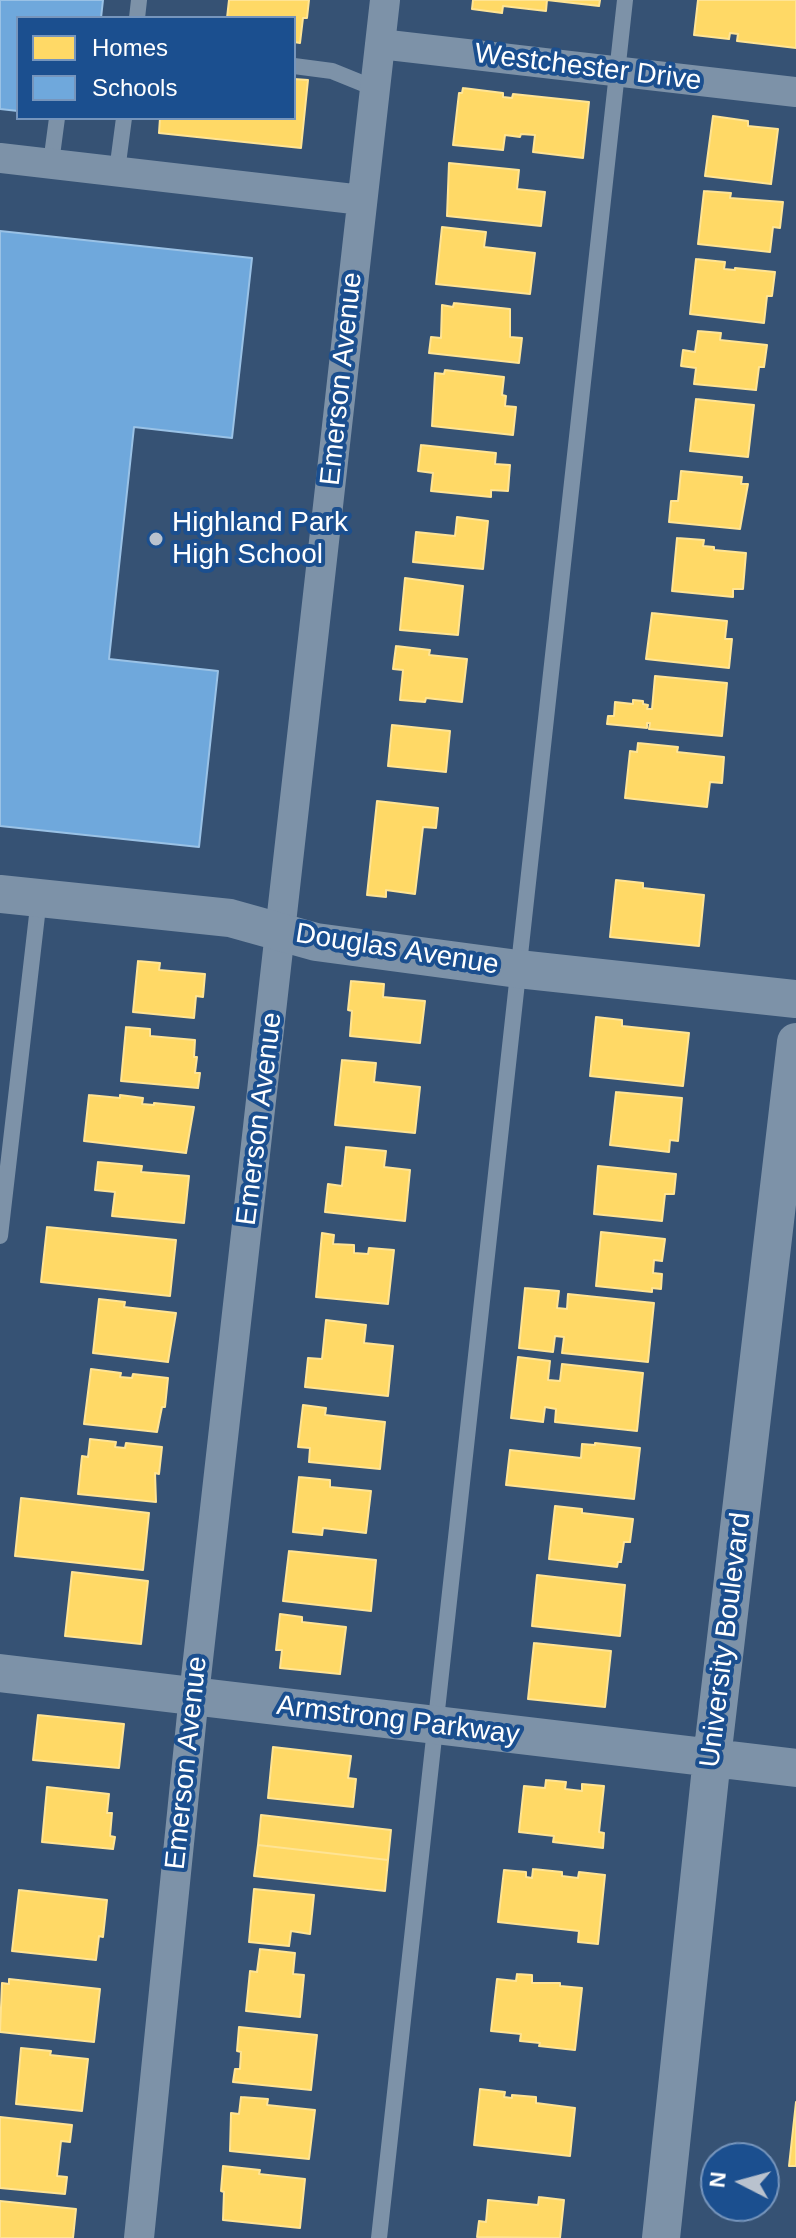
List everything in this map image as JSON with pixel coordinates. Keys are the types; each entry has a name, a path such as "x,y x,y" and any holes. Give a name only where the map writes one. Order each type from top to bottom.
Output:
{"street":[{"name":"Emerson Avenue","path":"139,2238 194,1695 385,0"},
{"name":"Westchester Drive","path":"380,44 796,92"},
{"path":"0,158 362,200"},
{"name":"Douglas Avenue","path":"0,894 230,918 316,942 518,969 796,999"},
{"name":"University Boulevard","path":"661,2238 712,1758 796,1042"},
{"name":"Armstrong Parkway","path":"0,1673 796,1768"}],"lane":[{"path":"379,2238 625,0"},
{"path":"296,66 332,71 374,88"},
{"path":"51,163 57,120"},
{"path":"117,171 124,120"},
{"path":"0,1236 39,898"}],"building: Homes":[{"path":"229,0 309,0 300,43 296,42 296,16 227,16"},
{"path":"473,0 547,0 546,11 503,6 502,13 472,9"},
{"path":"547,0 600,0 599,6"},
{"path":"698,0 796,0 796,48 737,41 738,34 730,33 729,39 694,35"},
{"path":"296,79 308,80 301,148 159,133 160,120 296,120"},
{"path":"463,88 503,93 503,97 512,98 513,94 589,102 583,158 533,152 535,135 505,135 503,150 453,145 459,93"},
{"path":"713,116 748,121 748,126 778,129 771,184 705,176"},
{"path":"449,163 519,170 517,189 545,192 541,226 447,216"},
{"path":"704,191 731,193 730,198 783,202 780,228 773,227 770,252 698,244"},
{"path":"442,227 486,232 484,247 535,253 530,294 436,284"},
{"path":"696,259 725,262 724,269 775,272 772,296 767,296 764,323 690,314"},
{"path":"454,303 510,309 510,337 522,338 519,363 429,353 431,337 441,338 442,305 453,307"},
{"path":"698,331 721,333 720,340 767,345 764,367 759,367 756,390 694,384 696,368 681,366 683,350 695,352"},
{"path":"445,370 504,377 502,395 506,396 505,406 516,407 513,435 432,426 435,373 444,374"},
{"path":"696,399 754,405 748,457 690,451"},
{"path":"421,445 496,453 495,464 510,465 508,491 491,490 491,497 431,491 433,473 418,471"},
{"path":"681,471 742,477 741,484 748,484 740,529 669,522 671,501 678,501"},
{"path":"457,517 488,521 483,569 413,562 416,532 455,536"},
{"path":"677,538 704,540 703,546 714,547 714,550 746,553 743,589 733,589 733,597 672,591"},
{"path":"405,578 463,586 458,635 400,630"},
{"path":"652,613 727,621 725,639 732,639 729,668 646,659"},
{"path":"396,646 430,650 429,655 467,659 462,702 426,698 425,702 400,700 403,670 393,669"},
{"path":"655,676 727,683 722,736 649,729 650,723 647,723 647,728 607,724 608,716 614,716 615,702 633,704 633,700 643,701 648,705 647,709 652,709"},
{"path":"392,725 450,731 446,772 388,766"},
{"path":"638,743 678,747 677,752 724,757 722,783 710,782 707,807 625,798 630,751 637,752"},
{"path":"377,801 438,808 436,828 423,827 415,894 386,890 386,897 367,895"},
{"path":"616,880 643,883 643,888 704,895 699,946 610,937"},
{"path":"138,961 160,963 159,970 205,974 203,997 196,996 194,1018 133,1012"},
{"path":"351,981 384,984 383,997 425,1001 420,1043 350,1036 352,1011 348,1010"},
{"path":"596,1017 622,1020 622,1026 689,1033 683,1086 590,1076"},
{"path":"126,1027 150,1029 150,1036 195,1040 195,1073 200,1073 198,1088 121,1081"},
{"path":"342,1060 376,1063 374,1082 420,1087 415,1133 335,1125"},
{"path":"616,1092 682,1098 678,1141 670,1140 669,1152 610,1145"},
{"path":"89,1095 120,1098 120,1095 143,1098 142,1104 194,1107 186,1153 84,1141"},
{"path":"346,1147 386,1151 384,1167 410,1170 405,1221 325,1212 328,1184 342,1186"},
{"path":"98,1162 142,1166 141,1172 189,1176 184,1223 112,1216 115,1192 95,1190"},
{"path":"598,1166 676,1174 674,1194 665,1194 662,1221 594,1214"},
{"path":"47,1227 176,1240 170,1296 41,1282"},
{"path":"601,1232 665,1239 662,1261 654,1260 653,1273 662,1274 661,1289 652,1288 652,1292 596,1286"},
{"path":"322,1233 334,1235 333,1244 354,1245 354,1253 368,1254 369,1248 394,1250 388,1304 316,1297"},
{"path":"525,1288 559,1291 557,1308 567,1309 568,1294 654,1303 648,1362 562,1353 564,1337 555,1336 553,1352 519,1348"},
{"path":"99,1299 125,1302 124,1307 176,1313 168,1362 93,1353"},
{"path":"326,1320 366,1325 364,1343 393,1346 388,1396 305,1387 308,1358 322,1359"},
{"path":"518,1357 550,1361 548,1380 560,1381 562,1364 643,1373 637,1431 555,1422 556,1409 545,1407 543,1422 511,1418"},
{"path":"91,1369 121,1373 120,1377 132,1378 133,1374 168,1378 165,1407 162,1407 157,1432 84,1424"},
{"path":"303,1405 326,1408 325,1415 385,1422 380,1469 309,1462 310,1448 298,1447"},
{"path":"90,1439 116,1442 115,1447 125,1448 126,1443 162,1447 159,1474 155,1473 156,1502 78,1494 82,1456 88,1457"},
{"path":"582,1444 640,1448 634,1499 506,1485 510,1450 581,1458"},
{"path":"299,1477 330,1480 330,1487 371,1491 366,1533 323,1528 322,1535 293,1532"},
{"path":"21,1498 149,1513 143,1570 15,1556"},
{"path":"555,1506 582,1509 582,1513 633,1519 630,1542 624,1542 621,1562 617,1567 549,1559"},
{"path":"289,1551 376,1560 371,1611 283,1601"},
{"path":"72,1572 148,1581 141,1644 65,1636"},
{"path":"537,1575 625,1585 620,1636 532,1626"},
{"path":"280,1614 302,1617 302,1622 346,1627 340,1674 280,1668 282,1650 276,1650"},
{"path":"534,1643 611,1651 605,1707 528,1699"},
{"path":"38,1715 124,1724 119,1768 33,1760"},
{"path":"273,1747 351,1756 348,1778 356,1779 353,1807 268,1798"},
{"path":"546,1780 566,1782 565,1789 582,1791 582,1784 604,1786 599,1832 604,1833 603,1848 553,1842 554,1836 519,1832 524,1786 545,1788"},
{"path":"47,1787 109,1794 107,1813 112,1813 110,1836 115,1837 113,1849 42,1842"},
{"path":"261,1815 391,1830 388,1860 258,1845"},
{"path":"258,1845 388,1860 385,1891 254,1876"},
{"path":"533,1869 562,1872 562,1876 578,1878 579,1872 605,1875 598,1944 578,1942 579,1931 498,1922 504,1870 526,1872 526,1877 532,1878"},
{"path":"254,1889 314,1895 310,1934 291,1931 289,1946 249,1942"},
{"path":"19,1890 107,1900 103,1937 99,1936 96,1960 12,1951"},
{"path":"260,1949 295,1953 293,1974 304,1975 300,2017 246,2011 250,1971 257,1972"},
{"path":"517,1974 532,1975 532,1983 560,1983 560,1986 582,1988 575,2050 539,2046 540,2043 520,2041 521,2034 491,2031 497,1979 516,1981"},
{"path":"9,1979 100,1989 94,2042 0,2032 2,1983 9,1984"},
{"path":"239,2027 317,2035 311,2090 233,2082 235,2069 240,2069 241,2052 237,2051"},
{"path":"21,2048 88,2059 82,2111 16,2104"},
{"path":"480,2089 505,2092 504,2097 536,2097 536,2103 575,2108 570,2156 474,2145"},
{"path":"241,2097 268,2099 267,2105 315,2110 309,2159 230,2151 231,2113 239,2114"},
{"path":"796,2102 796,2166 789,2166"},
{"path":"0,2117 72,2125 70,2142 61,2141 57,2176 67,2177 65,2194 0,2188"},
{"path":"223,2166 305,2179 300,2228 223,2220"},
{"path":"539,2197 564,2200 560,2238 477,2237 479,2221 486,2222 488,2200 538,2205"},
{"path":"0,2201 76,2209 73,2238 0,2238"}],"building: Schools":[{"path":"0,0 103,0 101,16 16,16 16,111 0,109"},
{"name":"Highland Park High School","path":"0,231 252,258 232,438 134,427 109,659 218,671 199,847 0,826"}],"place":[{"name":"Highland Park High School","path":"156,539"}]}
